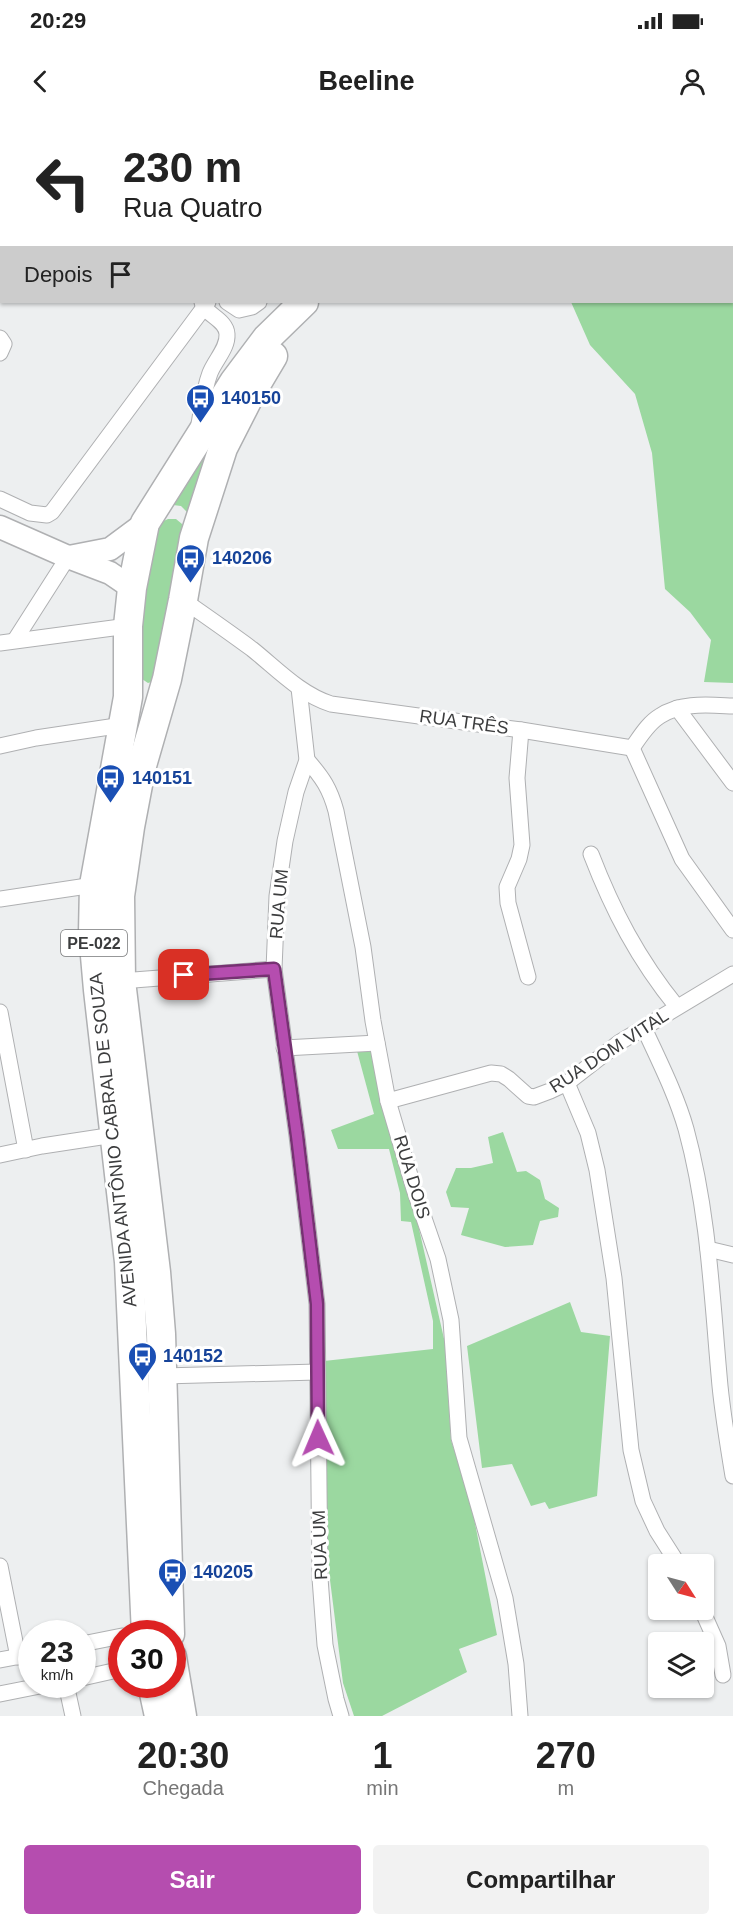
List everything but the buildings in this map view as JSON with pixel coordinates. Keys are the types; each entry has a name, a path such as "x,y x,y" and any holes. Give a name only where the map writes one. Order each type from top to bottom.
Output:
{"highway":[{"name":"AVENIDA ANTÔNIO CABRAL DE SOUZA","path":"143,1620 129,1262 98,990 93,933 93,885 128,697 128,626 132,588 145,523 234,382 267,338 302,303"},
{"name":"AVENIDA ANTÔNIO CABRAL DE SOUZA","path":"144,1620 163,1376 156,1272 121,981 120,896 141,769 167,679 194,538 223,448 302,303"},
{"path":"145,523 170,512 179,513 189,524 194,538"},
{"path":"129,671 149,683 162,682 167,679"},
{"path":"155,1698 159,1716"},
{"path":"179,1698 182,1716"}],"main road":[{"path":"68,557 110,549 145,523"},
{"path":"6,533 110,573 132,588"}],"street":[{"path":"228,303 239,310 244,310 257,303"},
{"path":"0,499 30,513 47,515 52,512 204,304 225,327 227,335 205,391 197,440"},
{"path":"0,338 4,344 0,353"},
{"path":"7,641 68,557"},
{"name":"RUA TRÊS","path":"183,600 250,648 315,699 331,704 632,748"},
{"path":"7,641 128,626"},
{"path":"299,688 307,760"},
{"path":"733,706 694,705 676,708 658,716 632,748 682,859 733,930"},
{"path":"676,708 733,783"},
{"path":"0,746 36,738 123,725"},
{"path":"521,730 517,778 522,845 515,870 507,887 508,903 528,977"},
{"name":"RUA UM","path":"307,760 296,792 285,841 277,896 274,969 317,1304 320,1578 325,1645 341,1716"},
{"name":"RUA DOIS","path":"307,760 330,791 336,811 363,947 388,1101 438,1259 451,1320 459,1438 505,1598 516,1664 520,1716"},
{"path":"591,854 604,887 633,946 677,1007"},
{"path":"0,899 93,885"},
{"path":"121,981 274,969"},
{"name":"RUA DOM VITAL","path":"388,1101 491,1073 501,1074 521,1092 534,1097 567,1083 620,1042 677,1007 731,981"},
{"path":"0,1012 26,1150"},
{"path":"644,1028 670,1084 685,1126 694,1163 708,1249 720,1385 733,1476"},
{"path":"284,1048 377,1042"},
{"path":"567,1083 588,1133 597,1170 614,1278 631,1450 640,1491 657,1532 671,1554"},
{"path":"0,1155 114,1135"},
{"path":"708,1249 733,1255"},
{"path":"163,1376 317,1372"},
{"path":"0,1566 18,1631"},
{"path":"706,1620 718,1646 723,1675"},
{"path":"0,1660 18,1657"},
{"path":"0,1694 18,1690"},
{"path":"69,1698 73,1716"}],"green space":[{"path":"571,303 733,303 733,683 704,682 711,640 690,612 665,589 652,453 635,394 590,345"},
{"path":"234,390 189,514 181,506 173,505"},
{"path":"168,519 176,519 182,524 184,540 158,680 148,683 139,677 133,642 157,524"},
{"path":"371,1041 417,1220 445,1343 451,1440 471,1503 497,1635 459,1649 467,1672 382,1716 354,1716 343,1683 328,1564 324,1361 433,1349 433,1321 411,1222 401,1221 400,1193 389,1149 338,1149 331,1130 374,1114 357,1051"},
{"path":"503,1132 517,1172 526,1171 540,1180 545,1199 559,1208 558,1217 540,1221 533,1245 505,1247 461,1235 469,1208 451,1207 446,1192 456,1168 471,1168 493,1163 488,1137"},
{"path":"570,1302 581,1332 610,1336 597,1496 549,1509 545,1502 531,1506 512,1464 482,1468 467,1346"}],"place":[{"name":"140150","path":"200,424"},
{"name":"140206","path":"191,584"},
{"name":"140151","path":"111,804"},
{"name":"140152","path":"142,1382"},
{"name":"140205","path":"172,1598"}],"route":[{"path":"184,975 274,969 317,1304 318,1438"}]}
